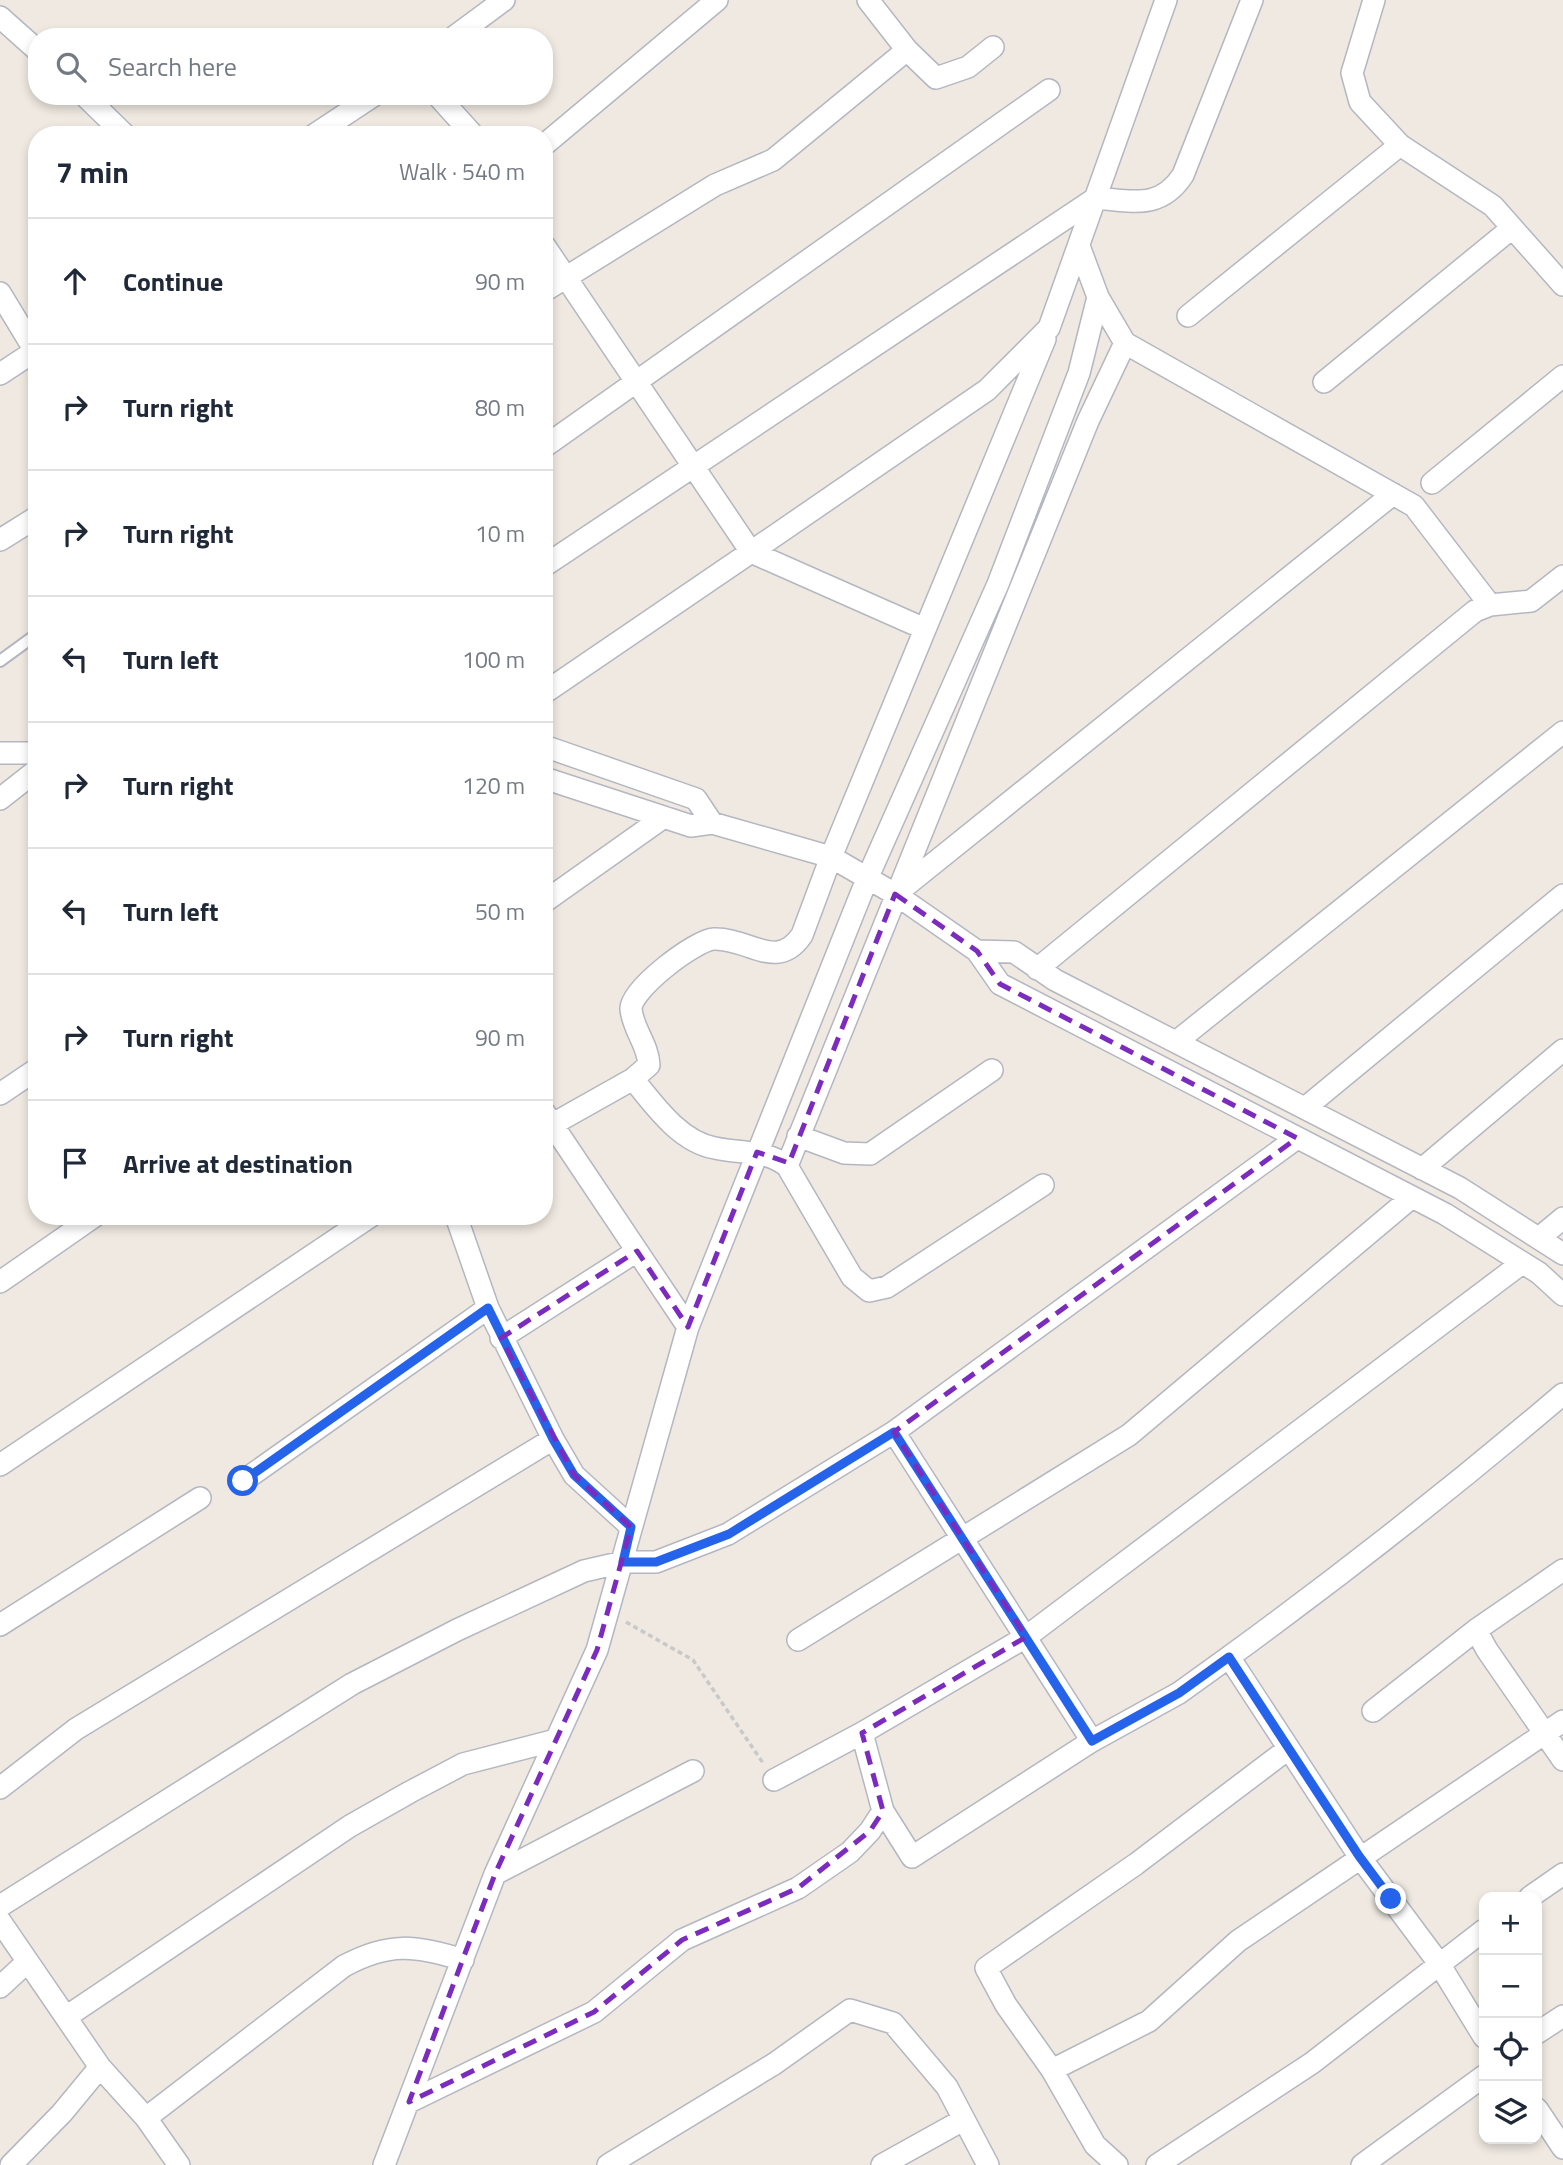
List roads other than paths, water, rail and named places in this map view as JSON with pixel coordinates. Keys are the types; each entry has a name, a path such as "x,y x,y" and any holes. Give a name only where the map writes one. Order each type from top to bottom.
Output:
{"street":[{"path":"466,28 504,0"},
{"path":"553,137 717,0"},
{"path":"553,1116 633,1079 649,1065 649,1050 639,1035 631,1009 634,997 687,950 701,942 715,939 773,953 785,952 795,946 802,935 831,857 1049,328 1167,0"},
{"path":"553,560 1096,198 1137,201 1161,198 1174,189 1184,175 1252,0"},
{"path":"1374,0 1356,53 1352,74 1360,102 1400,145 1493,206 1563,285"},
{"path":"877,3 906,50 936,78 968,67 993,47"},
{"path":"0,17 28,42"},
{"path":"553,285 715,185 773,160 906,50"},
{"path":"553,441 1049,90"},
{"path":"94,105 116,126"},
{"path":"328,126 359,105"},
{"path":"446,105 465,126"},
{"path":"1188,316 1400,145"},
{"path":"1324,382 1512,228"},
{"path":"1079,246 1098,297 1125,343 1414,506 1490,605"},
{"path":"553,258 751,552 925,629"},
{"path":"0,293 28,340"},
{"path":"384,2165 495,1874 597,1650 688,1327 867,879 998,584 1079,373 1098,297"},
{"path":"553,687 987,390 1049,328"},
{"path":"788,1166 895,894 1096,402 1125,343"},
{"path":"0,374 28,358"},
{"path":"1432,483 1563,376"},
{"path":"895,894 1393,494"},
{"path":"0,540 28,523"},
{"path":"1037,969 1465,620 1490,605 1531,601 1563,576"},
{"path":"1176,1042 1563,732"},
{"path":"553,749 696,799 712,823"},
{"path":"0,752 28,753"},
{"path":"0,799 28,777"},
{"path":"553,781 691,826 712,823 831,857 895,894 977,951 1000,985 1412,1197 1522,1263 1563,1295"},
{"path":"553,896 664,817"},
{"path":"1305,1108 1563,895"},
{"path":"977,951 1014,952 1037,969 1422,1168 1563,1254"},
{"path":"1422,1168 1563,1050"},
{"path":"799,1136 844,1153 870,1154 992,1070"},
{"path":"0,1094 28,1075"},
{"path":"633,1079 663,1116 690,1136 713,1148 757,1152 788,1166 852,1277 869,1291 887,1287 1043,1185"},
{"path":"553,1124 688,1327"},
{"path":"0,1906 352,1684 457,1630 584,1571 623,1562 656,1562 729,1534 894,1432 1297,1138"},
{"path":"798,1640 1129,1435 1412,1197"},
{"path":"1539,1238 1563,1218"},
{"path":"0,1282 82,1225"},
{"path":"0,1465 358,1225"},
{"path":"459,1225 501,1338 553,1439 574,1475 631,1527"},
{"path":"501,1338 637,1251"},
{"path":"774,1780 862,1733 1026,1637 1522,1263"},
{"path":"243,1481 488,1308"},
{"path":"862,1733 883,1811 912,1857 1092,1741 1179,1693 1479,1466 1563,1394"},
{"path":"894,1432 1092,1741"},
{"path":"0,1788 76,1729 553,1439"},
{"path":"0,1625 201,1498"},
{"path":"1373,1711 1476,1630 1563,1570"},
{"path":"1476,1630 1563,1760"},
{"path":"1229,1657 1359,1856 1438,1962 1479,2029"},
{"path":"1052,2070 1149,2021 1238,1941 1359,1856 1563,1721"},
{"path":"66,2017 351,1826 410,1792 463,1764 556,1740"},
{"path":"1118,2165 1095,2145 1052,2070 1006,2005 986,1968 1136,1864 1288,1749"},
{"path":"495,1874 693,1771"},
{"path":"409,2102 594,2012 681,1940 798,1888 850,1852 870,1831 883,1811"},
{"path":"1537,1892 1563,1874"},
{"path":"0,1921 26,1963 100,2067 146,2118 179,2165"},
{"path":"1157,2165 1312,2063 1438,1962 1479,1933"},
{"path":"146,2118 345,1966 370,1952 397,1947 429,1949 463,1960"},
{"path":"0,1987 26,1963"},
{"path":"608,2165 774,2064 850,2010 893,2023 947,2087 988,2165"},
{"path":"1542,2030 1563,2016"},
{"path":"11,2165 62,2113 100,2067"},
{"path":"1362,2165 1479,2080"},
{"path":"1542,2116 1563,2148"},
{"path":"882,2165 963,2120"}],"lane":[{"path":"0,661 28,641"}]}
